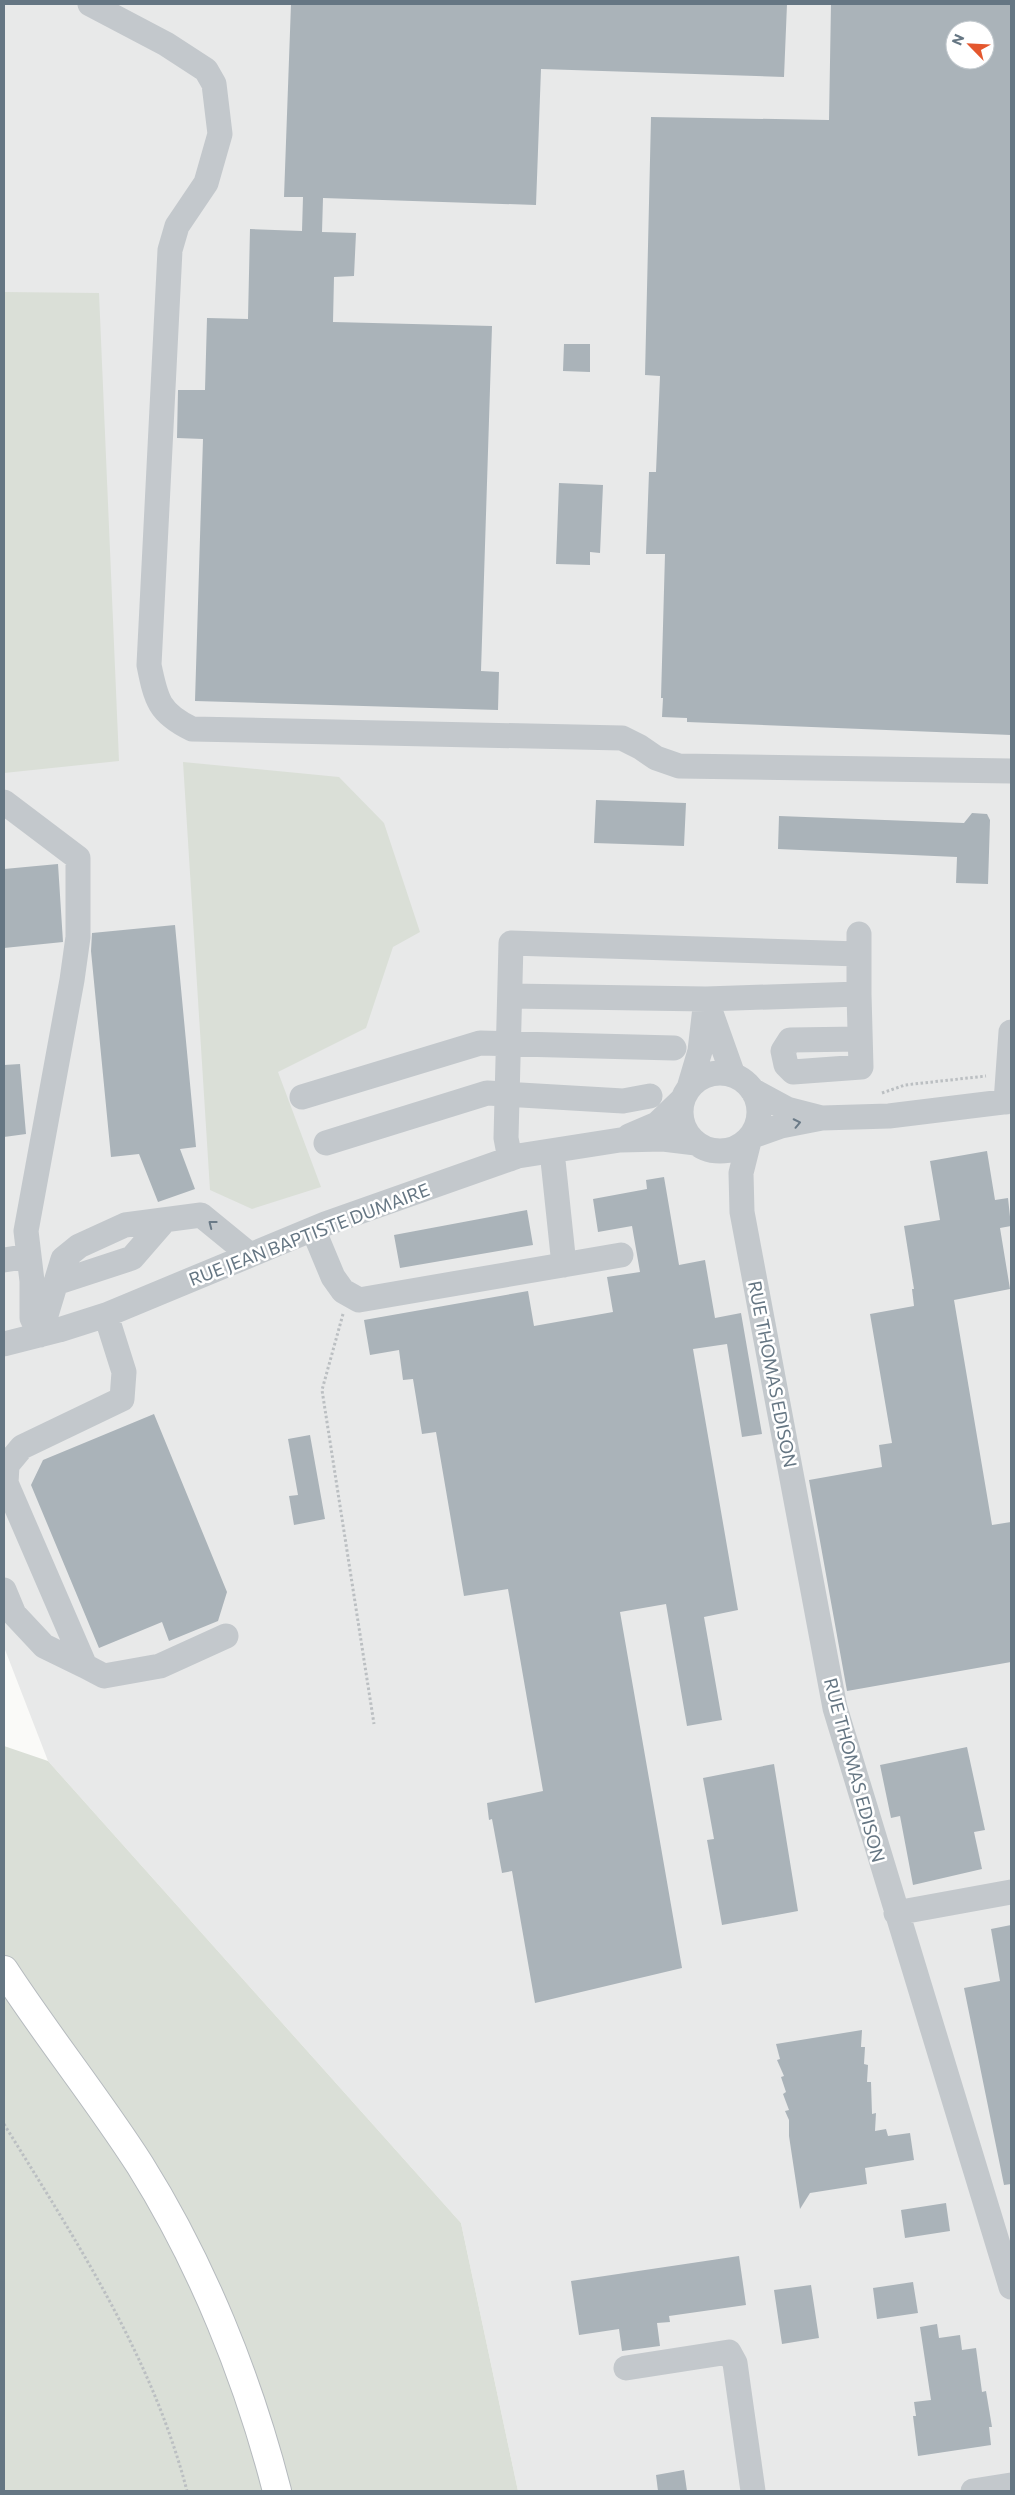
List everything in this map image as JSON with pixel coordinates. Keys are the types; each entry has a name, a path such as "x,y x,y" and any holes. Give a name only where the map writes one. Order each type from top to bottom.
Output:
{"main road":[{"path":"4,1970 140,2166 170,2219 213,2307 243,2380 277,2491"}],"street":[{"path":"90,4 166,44 206,70 214,84 220,134 206,183 177,226 170,250 149,665 154,690 172,720 192,729 622,738 640,746 656,758 679,766 1011,770"},
{"path":"4,802 78,858 78,937 72,980 26,1231 32,1318 40,1335"},
{"path":"510,1159 506,1138 511,943 859,944 860,1039"},
{"path":"510,996 706,999 859,994"},
{"path":"706,999 733,1075"},
{"path":"686,1094 698,1080 708,1075 721,1073 733,1075 744,1081 752,1090 758,1102 759,1114 756,1126 741,1145 730,1150 718,1151 701,1146 687,1134 682,1122 686,1094 700,1051 706,999"},
{"path":"750,1136 781,1126 822,1118 889,1116 1009,1102 1011,1032"},
{"path":"302,1097 480,1043 674,1048"},
{"path":"752,1090 787,1109 822,1118"},
{"path":"326,1143 487,1093 623,1101 650,1096"},
{"name":"RUE JEAN BAPTISTE DUMAIRE","path":"620,1140 657,1124 686,1094"},
{"name":"RUE THOMAS EDISON","path":"750,1136 742,1173 742,1212 835,1708 1011,2287"},
{"name":"RUE JEAN BAPTISTE DUMAIRE","path":"4,1344 106,1315 313,1229 510,1159 552,1150 620,1140 663,1139 701,1146"},
{"name":"RUE THOMAS EDISON","path":"701,1146 725,1173 742,1212"},
{"path":"552,1150 564,1264"},
{"path":"40,1335 63,1259 79,1246 124,1225 158,1227 201,1215 250,1255"},
{"path":"58,1276 132,1258 158,1227"},
{"path":"313,1229 333,1277 343,1291 359,1300 621,1255"},
{"path":"4,1260 29,1256"},
{"path":"85,1666 6,1483 5,1466 22,1447 122,1399 124,1372 106,1315"},
{"path":"4,1590 14,1614 44,1646 104,1676 160,1666 226,1636"},
{"path":"896,1913 1011,1892"},
{"path":"626,2368 729,2352 735,2363 753,2491"},
{"path":"973,2491 1011,2485"}],"path":[{"path":"343,1291 343,1316 322,1390 374,1724"},
{"path":"4,2124 100,2280 153,2388 180,2465 187,2491"}],"shaded area":[{"path":"4,4 1011,4 1011,2491 518,2491 461,2223 48,1761 4,1647"},
{"path":"4,292 99,293 119,761 4,773"},
{"path":"183,762 339,777 384,823 420,932 393,947 366,1028 278,1072 321,1187 252,1209 210,1190"},
{"path":"4,1746 48,1761 461,2223 518,2491 4,2491"}],"building":[{"path":"291,4 787,4 784,77 541,69 536,205 323,198 322,232 356,233 354,276 334,277 333,322 492,326 481,671 499,672 498,710 195,701 203,439 177,438 178,390 205,390 207,318 248,319 250,229 302,231 303,197 284,197"},
{"path":"831,4 1011,4 1011,735 687,722 687,718 662,717 665,554 646,554 649,472 656,472 660,376 645,375 651,117 829,120"},
{"path":"564,344 590,344 590,372 563,371"},
{"path":"559,483 603,485 600,553 590,552 590,565 556,564"},
{"path":"596,800 686,803 684,846 594,843"},
{"path":"972,813 987,814 990,820 988,884 956,883 957,857 778,849 779,816 964,823"},
{"path":"58,864 63,942 4,948 4,869"},
{"path":"175,925 196,1147 180,1149 195,1189 158,1202 139,1154 111,1157 91,951 92,933"},
{"path":"20,1064 26,1134 4,1137 4,1065"},
{"path":"987,1151 995,1200 1008,1198 1011,1226 1000,1228 1010,1289 954,1300 992,1525 1011,1522 1011,1662 847,1691 809,1480 882,1467 879,1445 892,1443 870,1314 914,1306 912,1289 914,1289 904,1226 940,1220 930,1161"},
{"path":"664,1177 679,1265 705,1260 715,1318 741,1313 762,1434 742,1437 727,1344 693,1349 738,1610 704,1617 722,1720 687,1726 666,1604 620,1612 682,1968 535,2003 512,1871 502,1873 492,1819 489,1820 487,1803 543,1791 508,1589 464,1596 436,1432 422,1434 413,1379 403,1380 399,1350 370,1355 364,1320 528,1291 534,1326 613,1312 607,1277 640,1272 632,1226 598,1232 593,1199 647,1189 646,1180"},
{"path":"527,1210 533,1245 400,1268 394,1235"},
{"path":"154,1414 227,1592 218,1621 169,1641 162,1622 99,1648 31,1485 43,1460"},
{"path":"310,1435 325,1519 294,1525 289,1496 298,1495 288,1439"},
{"path":"967,1747 985,1830 974,1832 982,1869 913,1885 900,1816 891,1818 880,1765"},
{"path":"774,1764 798,1911 722,1925 707,1840 714,1839 703,1778"},
{"path":"1011,1925 1011,2184 1004,2185 964,1988 1000,1981 991,1929"},
{"path":"862,2030 861,2047 865,2047 864,2064 868,2065 867,2082 871,2082 872,2114 876,2113 875,2131 886,2129 888,2136 910,2133 914,2160 865,2168 867,2184 810,2193 800,2209 789,2136 789,2120 785,2111 789,2110 783,2094 786,2092 781,2077 784,2076 777,2060 780,2059 776,2044"},
{"path":"946,2203 950,2231 905,2238 901,2210"},
{"path":"739,2256 746,2305 669,2316 670,2322 657,2323 660,2346 622,2351 619,2329 579,2335 571,2281"},
{"path":"913,2282 918,2313 877,2319 873,2288"},
{"path":"811,2285 819,2338 782,2344 774,2290"},
{"path":"937,2324 939,2338 960,2335 962,2350 976,2348 982,2392 986,2391 992,2427 989,2427 991,2445 918,2456 913,2416 916,2416 914,2402 931,2400 920,2327"},
{"path":"684,2470 687,2491 658,2491 656,2475"}]}
